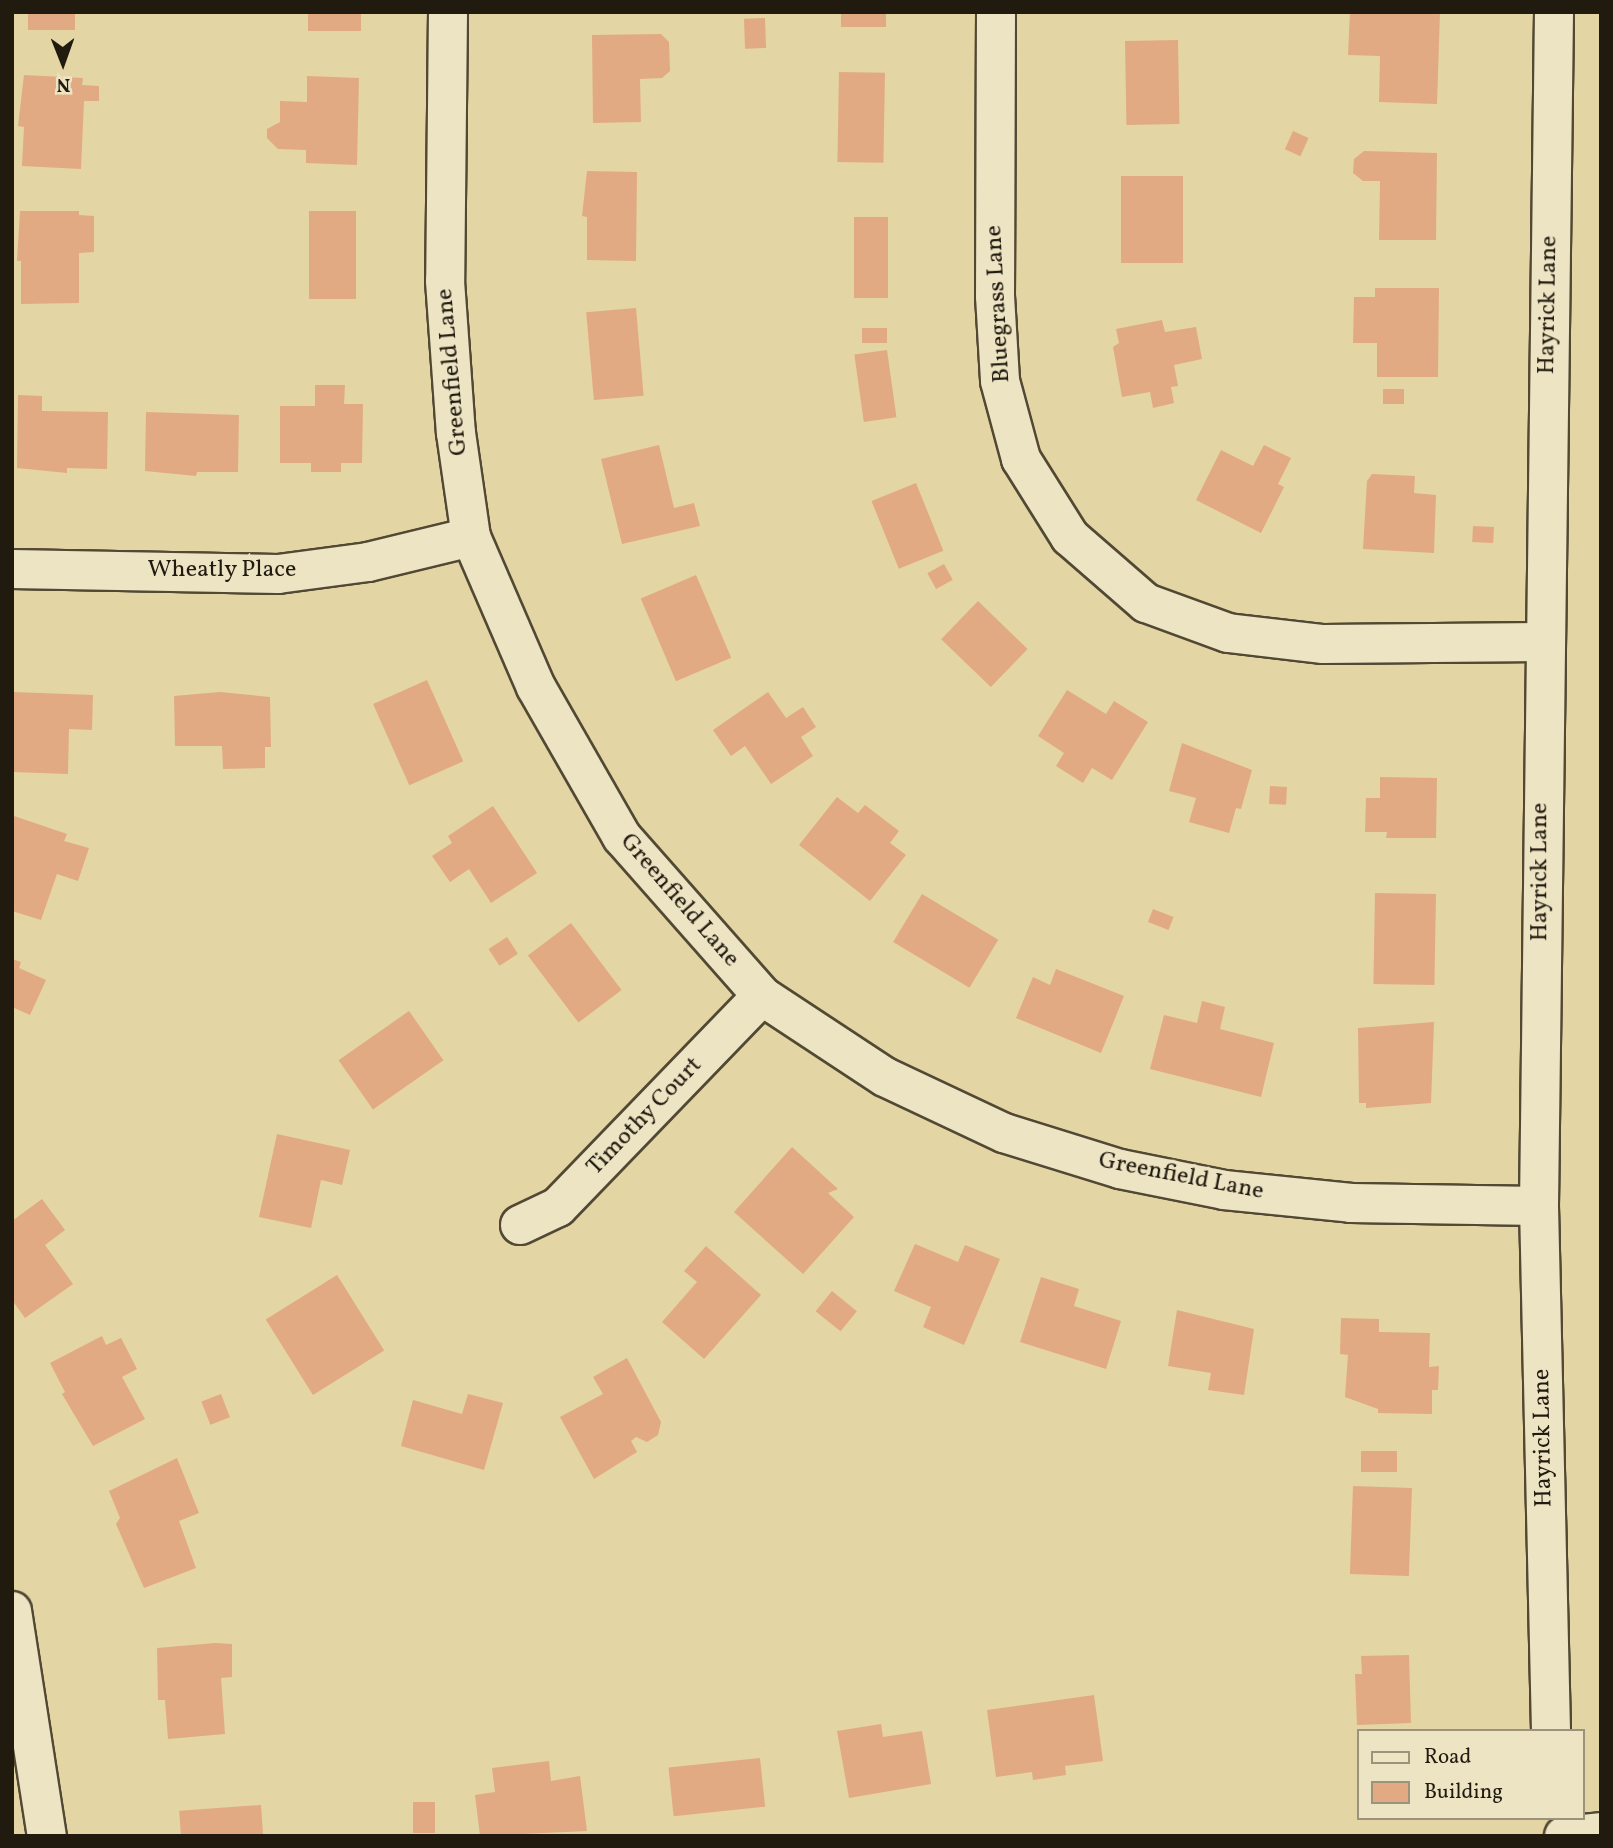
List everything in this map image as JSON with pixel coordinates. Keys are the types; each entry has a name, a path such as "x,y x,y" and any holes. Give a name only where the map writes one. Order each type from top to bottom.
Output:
{"street":[{"name":"Greenfield Lane","path":"448,12 445,281 456,433 471,537 536,687 622,837 762,996 885,1077 1004,1133 1120,1169 1224,1190 1350,1203 1539,1206"},
{"name":"Bluegrass Lane","path":"996,12 995,296 1000,381 1021,459 1070,537 1146,603 1228,633 1323,644 1543,642"},
{"name":"Hayrick Lane","path":"1551,1729 1539,1206 1543,642 1554,12"},
{"name":"Wheatly Place","path":"12,569 278,574 368,562 471,537"},
{"name":"Timothy Court","path":"520,1226 558,1208 762,996"},
{"path":"12,1611 47,1836"},
{"path":"1564,1836 1601,1832"}],"building":[{"path":"28,12 75,12 75,30 28,30"},
{"path":"308,12 361,12 361,31 308,31"},
{"path":"841,12 886,12 886,27 841,27"},
{"path":"1350,12 1440,12 1437,104 1379,102 1380,56 1348,55"},
{"path":"765,18 766,48 745,49 744,19"},
{"path":"661,34 669,42 670,71 662,78 640,79 641,122 593,123 592,35"},
{"path":"1178,40 1179,124 1126,125 1125,41"},
{"path":"839,72 885,73 883,163 837,162"},
{"path":"24,75 83,78 82,85 99,86 99,101 84,101 81,169 22,166 24,127 18,126"},
{"path":"307,76 359,78 357,165 306,163 306,150 278,149 267,138 267,129 280,122 280,101 307,102"},
{"path":"1293,131 1309,138 1300,156 1285,149"},
{"path":"1364,151 1437,153 1436,240 1379,240 1380,181 1363,181 1353,173 1354,159"},
{"path":"587,171 637,172 636,261 587,260 587,217 582,216"},
{"path":"1121,176 1183,176 1183,263 1121,263"},
{"path":"20,211 79,211 79,215 94,216 94,252 79,253 79,303 21,304 21,261 17,261"},
{"path":"309,211 356,211 356,299 309,299"},
{"path":"854,217 888,217 888,298 854,298"},
{"path":"1375,288 1439,288 1438,377 1377,377 1377,343 1353,343 1354,297 1375,297"},
{"path":"636,308 644,396 594,400 586,312"},
{"path":"1162,320 1165,332 1196,327 1202,359 1174,365 1178,386 1171,387 1174,403 1153,408 1150,392 1122,397 1113,347 1119,343 1116,329"},
{"path":"862,328 887,328 887,343 862,343"},
{"path":"887,350 896,417 864,422 854,355"},
{"path":"315,385 345,385 344,404 363,404 362,463 341,463 341,472 311,472 311,463 280,463 280,406 315,406"},
{"path":"1383,389 1404,389 1404,404 1383,404"},
{"path":"18,395 42,396 42,411 108,412 107,469 67,468 67,473 17,468"},
{"path":"146,412 239,415 238,472 197,472 196,476 145,471"},
{"path":"659,445 674,508 694,503 700,526 622,544 601,459"},
{"path":"1264,445 1291,458 1278,484 1284,487 1261,533 1196,500 1221,450 1253,466"},
{"path":"1372,474 1415,476 1414,493 1436,495 1434,553 1363,549 1367,481"},
{"path":"916,483 943,551 899,569 871,501"},
{"path":"1473,526 1494,527 1493,543 1472,542"},
{"path":"944,564 953,580 936,589 927,573"},
{"path":"696,575 731,658 676,681 641,598"},
{"path":"978,601 1028,649 991,687 941,639"},
{"path":"427,680 463,761 409,785 373,704"},
{"path":"1067,690 1106,714 1114,701 1148,722 1112,780 1092,768 1083,783 1056,766 1064,753 1038,736"},
{"path":"13,692 93,695 92,730 69,729 68,774 12,772"},
{"path":"220,692 270,697 271,747 265,747 265,768 223,769 222,746 175,746 174,696"},
{"path":"768,692 786,718 803,707 816,727 801,737 813,756 771,784 745,746 731,756 713,730"},
{"path":"1182,743 1252,770 1241,809 1236,808 1229,833 1189,822 1196,798 1169,791"},
{"path":"1380,777 1437,778 1436,838 1386,838 1387,832 1365,832 1366,798 1380,798"},
{"path":"1270,786 1287,787 1286,805 1269,804"},
{"path":"837,797 858,813 865,805 899,831 890,843 906,855 870,901 799,845"},
{"path":"493,806 537,873 491,903 469,869 450,882 432,856 452,843 448,836"},
{"path":"14,816 67,834 64,841 89,848 78,881 57,874 41,920 12,911"},
{"path":"1375,893 1436,894 1434,985 1373,984"},
{"path":"922,894 998,940 969,988 893,942"},
{"path":"1153,909 1174,917 1169,930 1148,922"},
{"path":"571,923 622,990 578,1023 528,955"},
{"path":"507,937 518,954 499,966 489,949"},
{"path":"12,959 21,962 19,968 46,980 30,1015 12,1007"},
{"path":"1056,969 1124,996 1101,1053 1016,1018 1033,977 1050,985"},
{"path":"1202,1001 1225,1007 1220,1029 1274,1043 1261,1097 1150,1069 1164,1015 1197,1023"},
{"path":"409,1011 443,1060 373,1109 339,1060"},
{"path":"1434,1022 1431,1103 1366,1108 1366,1103 1359,1103 1358,1028"},
{"path":"277,1134 350,1150 342,1185 321,1180 311,1228 259,1217"},
{"path":"792,1147 838,1189 828,1193 854,1217 803,1274 734,1212"},
{"path":"42,1199 65,1230 45,1245 73,1284 25,1318 12,1300 12,1221"},
{"path":"915,1244 958,1262 965,1245 1000,1259 964,1345 923,1327 931,1307 894,1291"},
{"path":"706,1246 761,1295 704,1359 662,1322 697,1282 684,1271"},
{"path":"337,1275 384,1350 313,1395 266,1320"},
{"path":"1041,1277 1079,1289 1074,1306 1121,1321 1106,1369 1020,1342"},
{"path":"832,1291 857,1311 841,1331 816,1311"},
{"path":"1177,1310 1254,1329 1244,1395 1208,1390 1211,1373 1168,1366"},
{"path":"1341,1318 1379,1319 1379,1332 1430,1333 1429,1367 1439,1366 1438,1390 1432,1390 1432,1414 1378,1413 1378,1409 1345,1397 1348,1355 1340,1354"},
{"path":"102,1336 106,1345 121,1338 137,1369 122,1377 145,1419 93,1446 62,1394 65,1392 50,1363"},
{"path":"627,1358 661,1422 658,1435 647,1442 636,1437 631,1441 637,1452 594,1479 560,1417 603,1394 593,1377"},
{"path":"221,1394 230,1417 210,1425 201,1402"},
{"path":"468,1394 503,1403 484,1470 401,1446 413,1400 462,1414"},
{"path":"1361,1451 1397,1451 1397,1472 1361,1472"},
{"path":"177,1458 199,1513 179,1521 196,1568 144,1588 116,1524 120,1518 109,1491"},
{"path":"1353,1486 1412,1488 1409,1576 1350,1574"},
{"path":"232,1644 232,1677 221,1678 225,1734 168,1739 165,1700 158,1700 157,1648"},
{"path":"1409,1655 1411,1723 1357,1725 1355,1674 1362,1674 1361,1656"},
{"path":"1094,1695 1103,1761 1065,1766 1066,1775 1033,1780 1032,1772 996,1777 987,1710"},
{"path":"881,1724 883,1737 922,1731 931,1784 849,1798 837,1731"},
{"path":"760,1758 765,1807 674,1816 669,1768"},
{"path":"549,1761 551,1781 580,1776 587,1831 480,1836 475,1795 495,1792 492,1768"},
{"path":"413,1802 435,1802 435,1833 413,1833"},
{"path":"261,1805 263,1836 181,1836 179,1811"}]}
